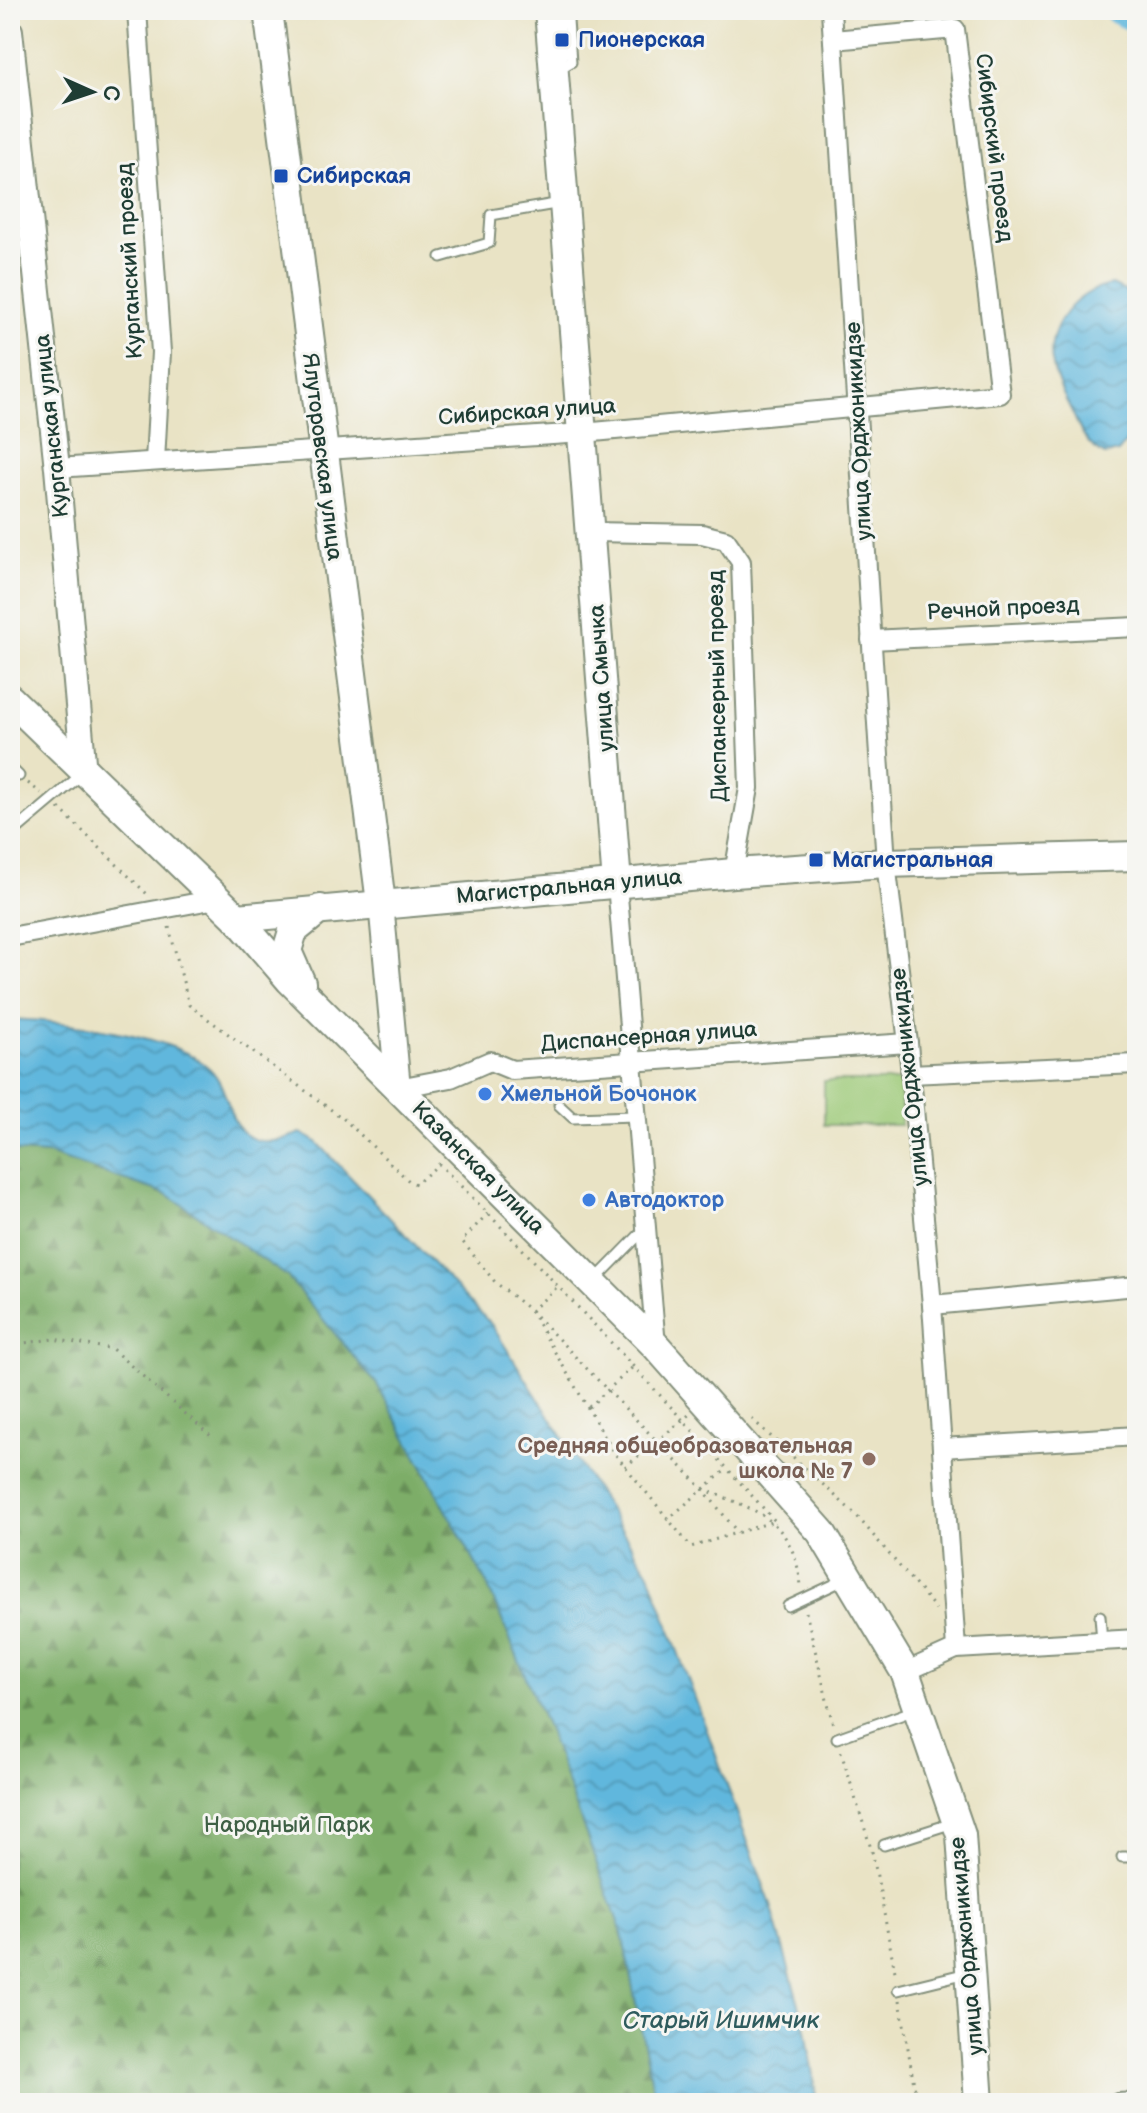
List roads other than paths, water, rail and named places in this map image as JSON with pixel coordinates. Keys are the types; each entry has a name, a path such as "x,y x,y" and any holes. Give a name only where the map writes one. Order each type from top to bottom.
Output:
{"main road":[{"name":"Ялуторовская улица","path":"268,10 321,451 381,903"},
{"name":"улица Смычка","path":"552,10 554,72 617,884"},
{"name":"Курганская улица","path":"10,31 57,468 84,773"},
{"name":"Казанская улица","path":"10,699 237,918 308,998 656,1346 821,1532 905,1672"},
{"name":"Магистральная улица","path":"237,918 381,903 847,865 1137,856"},
{"path":"381,903 398,1088"},
{"path":"308,998 287,951 293,931 320,909"},
{"name":"улица Орджоникидзе","path":"905,1672 961,1835 979,2103"}],"street":[{"name":"Курганский проезд","path":"137,10 161,352 155,461"},
{"name":"улица Орджоникидзе","path":"831,10 886,863 908,1043 932,1305 956,1649"},
{"name":"Сибирский проезд","path":"833,40 955,29 1000,394"},
{"name":"Сибирская улица","path":"57,468 583,433 1000,394"},
{"name":"Диспансерный проезд","path":"591,532 702,534 726,540 741,562 749,788 734,873"},
{"name":"Речной проезд","path":"871,640 1137,627"},
{"name":"улица Смычка","path":"617,884 656,1346"},
{"path":"10,937 211,900 237,918"},
{"name":"Диспансерная улица","path":"398,1088 451,1078 490,1061 512,1070 908,1043"},
{"path":"910,1074 1137,1064"},
{"path":"932,1305 1137,1286"},
{"path":"942,1448 1137,1436"},
{"path":"905,1672 956,1649 1137,1639"},
{"path":"1118,2103 1137,2102"}],"lane":[{"path":"441,257 489,243 491,215 565,202"},
{"path":"10,767 19,776"},
{"path":"10,835 84,773"},
{"path":"559,1105 573,1118 635,1116"},
{"path":"593,1283 645,1229"},
{"path":"788,1606 849,1577"},
{"path":"1100,1616 1102,1641"},
{"path":"837,1738 918,1709"},
{"path":"884,1845 956,1821"},
{"path":"1122,1857 1137,1857"},
{"path":"898,1990 970,1972"}],"water":[{"path":"1112,285 1137,297 1137,429 1118,452 1105,455 1093,447 1081,432 1056,378 1051,352 1058,325 1075,302 1099,288"},
{"name":"Старый Ишимчик","path":"10,1019 115,1031 171,1046 193,1057 217,1077 241,1130 261,1141 274,1141 301,1133 317,1142 491,1324 649,1573 771,1905 806,2029 817,2103 656,2103 622,1933 550,1735 487,1584 377,1384 287,1276 167,1194 48,1154 10,1151"}],"waterway":[{"path":"1119,10 1137,18"}],"place":[{"name":"Пионерская","path":"562,40"},
{"name":"Сибирская","path":"281,176"},
{"name":"Магистральная","path":"816,860"},
{"name":"Хмельной Бочонок","path":"485,1094"},
{"name":"Автодоктор","path":"589,1200"},
{"name":"Средняя общеобразовательная школа № 7","path":"869,1459"}],"park label":[{"name":"Народный Парк","path":"287,1825"}]}
